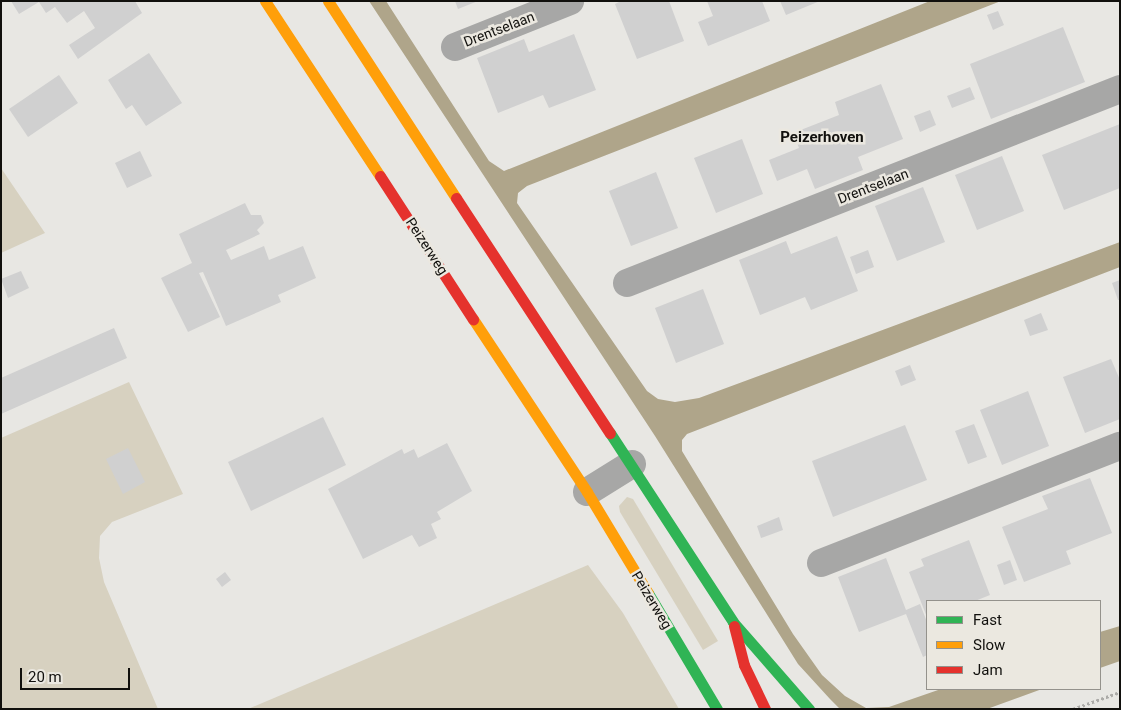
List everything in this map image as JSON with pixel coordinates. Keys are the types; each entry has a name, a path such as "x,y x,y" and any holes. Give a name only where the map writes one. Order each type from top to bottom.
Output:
{"street":[{"name":"Peizerweg","path":"265,1 587,492 717,709"},
{"path":"328,1 632,464 733,622 809,709"},
{"name":"Drentselaan","path":"455,46 570,1"},
{"name":"Drentselaan","path":"627,283 1120,89"},
{"path":"821,563 1120,446"},
{"path":"587,492 632,464"},
{"path":"733,622 744,665 765,709"}],"path":[{"path":"1073,709 1120,692"}],"shaded area":[{"path":"369,1 386,1 489,161 504,171 930,1 1001,1 527,186 518,193 517,203 647,391 658,399 675,402 699,398 1120,242 1120,267 687,434 682,440 682,451 793,634 822,675 845,696 866,708 889,707 938,690 1039,690 987,709 840,709 798,664 655,436"},
{"path":"1,168 45,233 1,253"},
{"path":"129,382 183,494 112,522 100,536 99,558 104,582 158,709 1,709 1,438"},
{"path":"627,497 633,499 718,641 703,650 620,512 619,506"},
{"path":"588,565 623,613 679,709 248,709"},
{"path":"1120,626 1120,661 1101,668 1101,632"}],"building":[{"path":"11,1 135,1 142,13 78,59 69,45 95,28 84,11 67,23 55,7 46,13 39,2 19,14"},
{"path":"455,1 478,1 458,9"},
{"path":"621,1 669,1 684,41 637,59 615,4"},
{"path":"707,1 762,1 770,21 708,46 698,22 713,16"},
{"path":"780,1 820,1 786,15"},
{"path":"998,11 1004,25 993,30 987,15"},
{"path":"1063,27 1085,82 991,119 970,64"},
{"path":"574,34 596,90 549,108 543,95 498,113 477,58 524,39 529,52"},
{"path":"149,53 182,103 146,126 132,105 126,109 108,80"},
{"path":"59,75 78,103 28,137 9,109"},
{"path":"881,84 903,139 858,157 863,170 815,189 807,169 777,181 769,160 799,148 793,133 839,115 835,102"},
{"path":"970,87 975,99 952,108 947,96"},
{"path":"930,110 936,125 920,132 914,116"},
{"path":"1120,124 1120,188 1064,210 1042,155"},
{"path":"742,139 763,194 716,213 694,158"},
{"path":"140,151 152,176 127,188 115,163"},
{"path":"1002,156 1024,211 977,230 955,175"},
{"path":"656,172 678,228 631,246 609,191"},
{"path":"923,187 945,242 897,261 875,206"},
{"path":"245,203 251,215 261,215 264,223 257,230 260,234 226,250 231,260 264,246 269,260 303,246 316,278 278,295 281,302 226,326 203,272 199,273 220,317 188,332 161,278 192,263 179,234"},
{"path":"837,236 858,291 811,310 805,297 760,315 739,260 786,241 791,254"},
{"path":"868,250 874,267 856,274 850,257"},
{"path":"21,271 29,288 8,298 1,279"},
{"path":"1120,280 1120,300 1118,300 1112,283"},
{"path":"703,289 724,344 676,363 655,308"},
{"path":"1041,313 1048,330 1030,336 1024,320"},
{"path":"114,328 127,358 1,414 1,378"},
{"path":"1111,359 1120,380 1120,419 1085,433 1063,377"},
{"path":"910,365 916,380 901,386 895,371"},
{"path":"1028,391 1049,446 1002,465 980,410"},
{"path":"323,417 346,465 251,511 228,462"},
{"path":"974,424 987,457 968,464 955,431"},
{"path":"905,425 927,480 833,517 812,461"},
{"path":"447,443 472,491 437,512 441,519 431,524 437,538 419,547 412,535 363,559 328,489 402,449 404,454 414,449 418,458"},
{"path":"128,448 145,482 123,494 106,459"},
{"path":"1090,478 1112,533 1066,551 1071,564 1024,582 1002,527 1048,509 1042,496"},
{"path":"779,517 783,530 761,538 757,526"},
{"path":"969,540 990,595 978,600 926,600 926,614 909,572 924,566 921,559"},
{"path":"886,558 906,610 920,604 926,619 926,656 923,657 906,614 859,632 838,577"},
{"path":"1010,560 1017,580 1004,585 997,565"},
{"path":"225,572 231,580 222,587 216,579"}],"traffic: fast":[{"path":"610,433 733,622 809,709"},
{"path":"648,593 717,709"}],"traffic: slow":[{"path":"265,1 380,176"},
{"path":"328,1 456,198"},
{"path":"473,319 587,492 648,593"}],"traffic: jam":[{"path":"380,176 473,319"},
{"path":"456,198 610,433"},
{"path":"734,626 744,665 765,709"}],"district":[{"name":"Peizerhoven","path":"822,138"}]}
